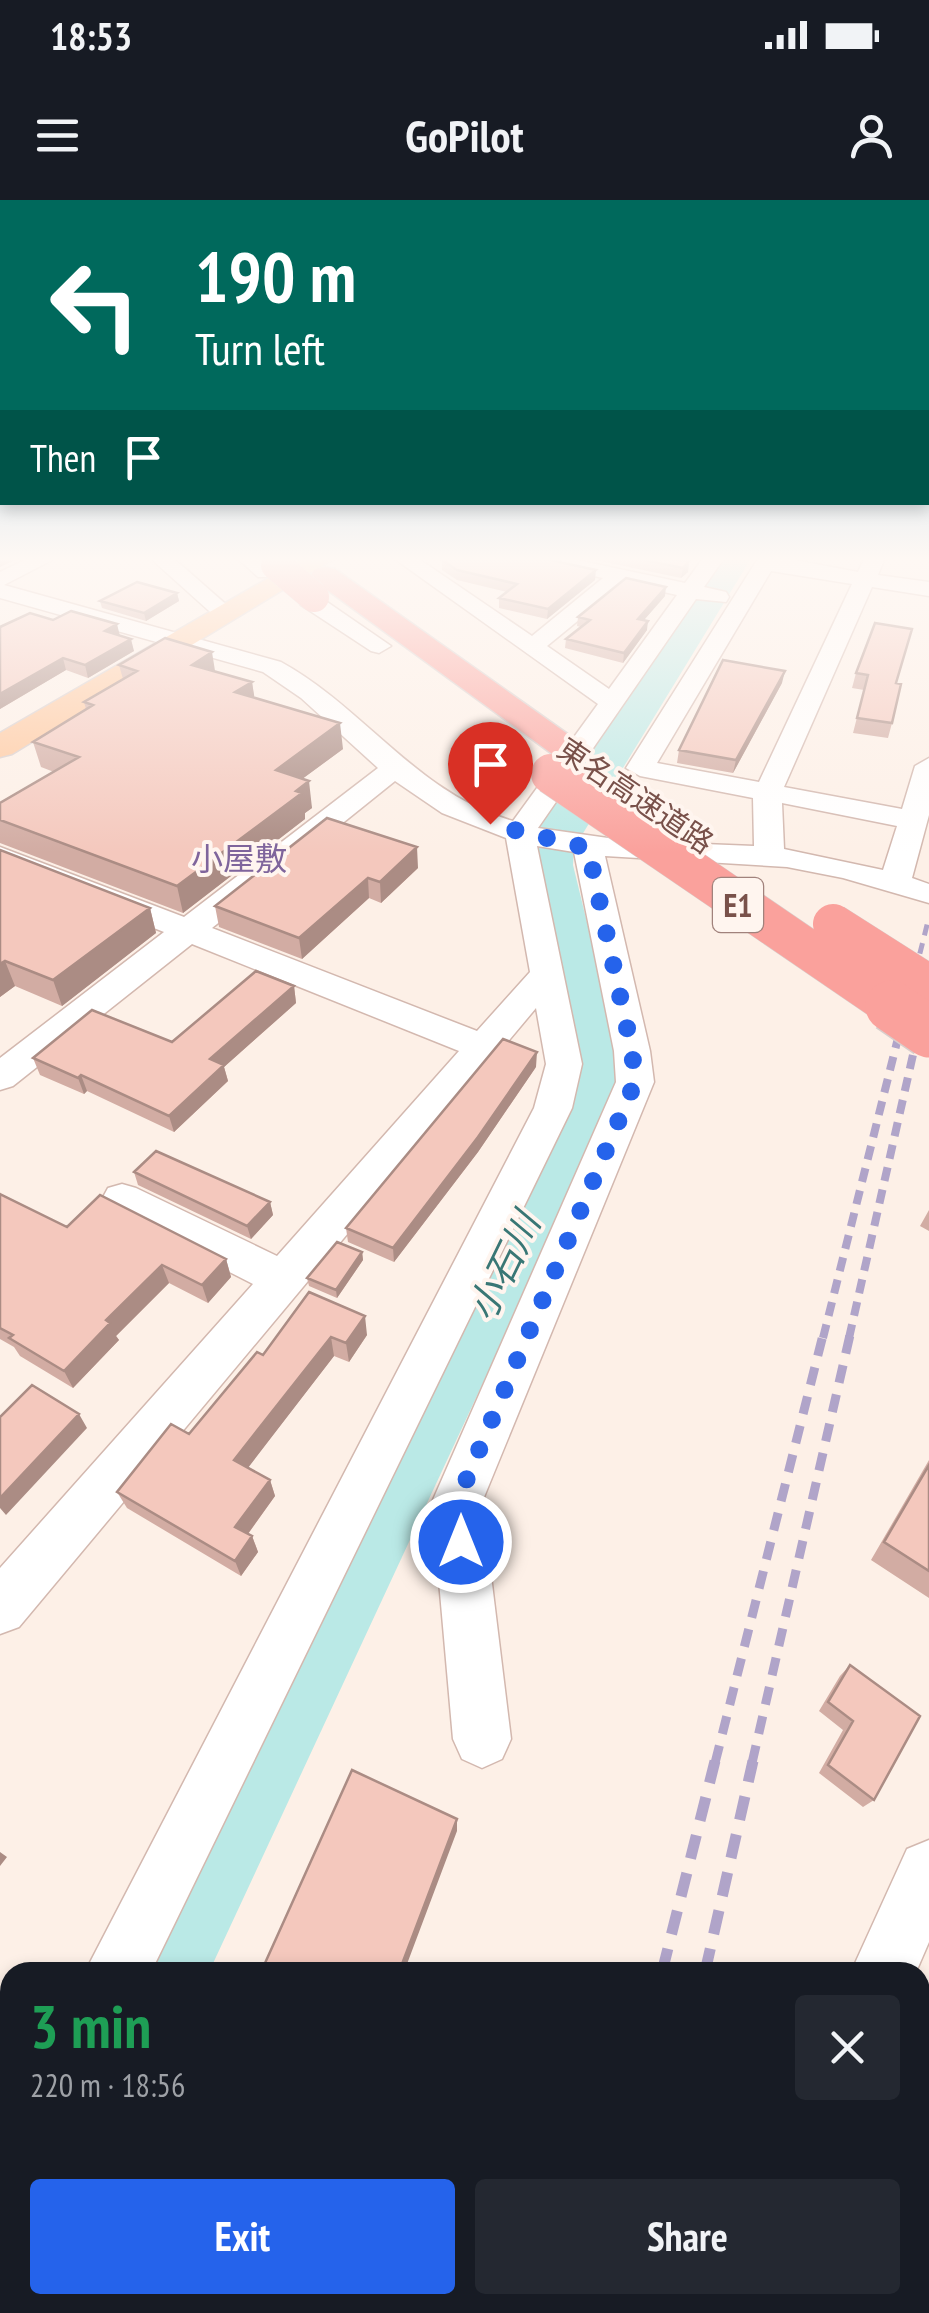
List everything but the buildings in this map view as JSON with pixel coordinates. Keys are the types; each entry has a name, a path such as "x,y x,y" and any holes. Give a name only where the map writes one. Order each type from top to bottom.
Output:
{"highway":[{"name":"東名高速道路","path":"394,656 559,762 929,985"},
{"name":"東名高速道路","path":"419,656 929,1032"}],"main road":[{"path":"0,746 154,656"}],"street":[{"path":"227,656 284,673 394,768 463,813 527,835 588,848 769,856 846,868 929,894"},
{"path":"545,656 614,703"},
{"path":"122,1962 553,1108 564,1064 527,835 647,656"},
{"path":"708,656 640,768 913,820"},
{"path":"769,856 767,794 830,656"},
{"path":"895,882 929,766"},
{"path":"0,1077 394,768"},
{"path":"482,1740 457,1502 635,1082 632,1051 588,848"},
{"path":"0,856 484,1047"},
{"path":"0,1608 548,973"},
{"path":"122,1198 283,1279"},
{"path":"888,1962 929,1871"}],"waterway":[{"name":"小石川","path":"161,1962 585,1099 591,1058 549,865 550,848 673,656"}],"railway":[{"path":"906,1009 929,917"},
{"path":"924,1009 929,986"},
{"path":"823,1338 906,1006"},
{"path":"849,1338 924,1006"},
{"path":"715,1763 823,1335"},
{"path":"752,1763 850,1335"},
{"path":"665,1962 715,1761"},
{"path":"707,1962 753,1761"}],"district":[{"name":"小屋敷","path":"239,858"}],"route":[{"path":"461,1542 457,1502 635,1082 632,1051 588,848 490,824"}]}
